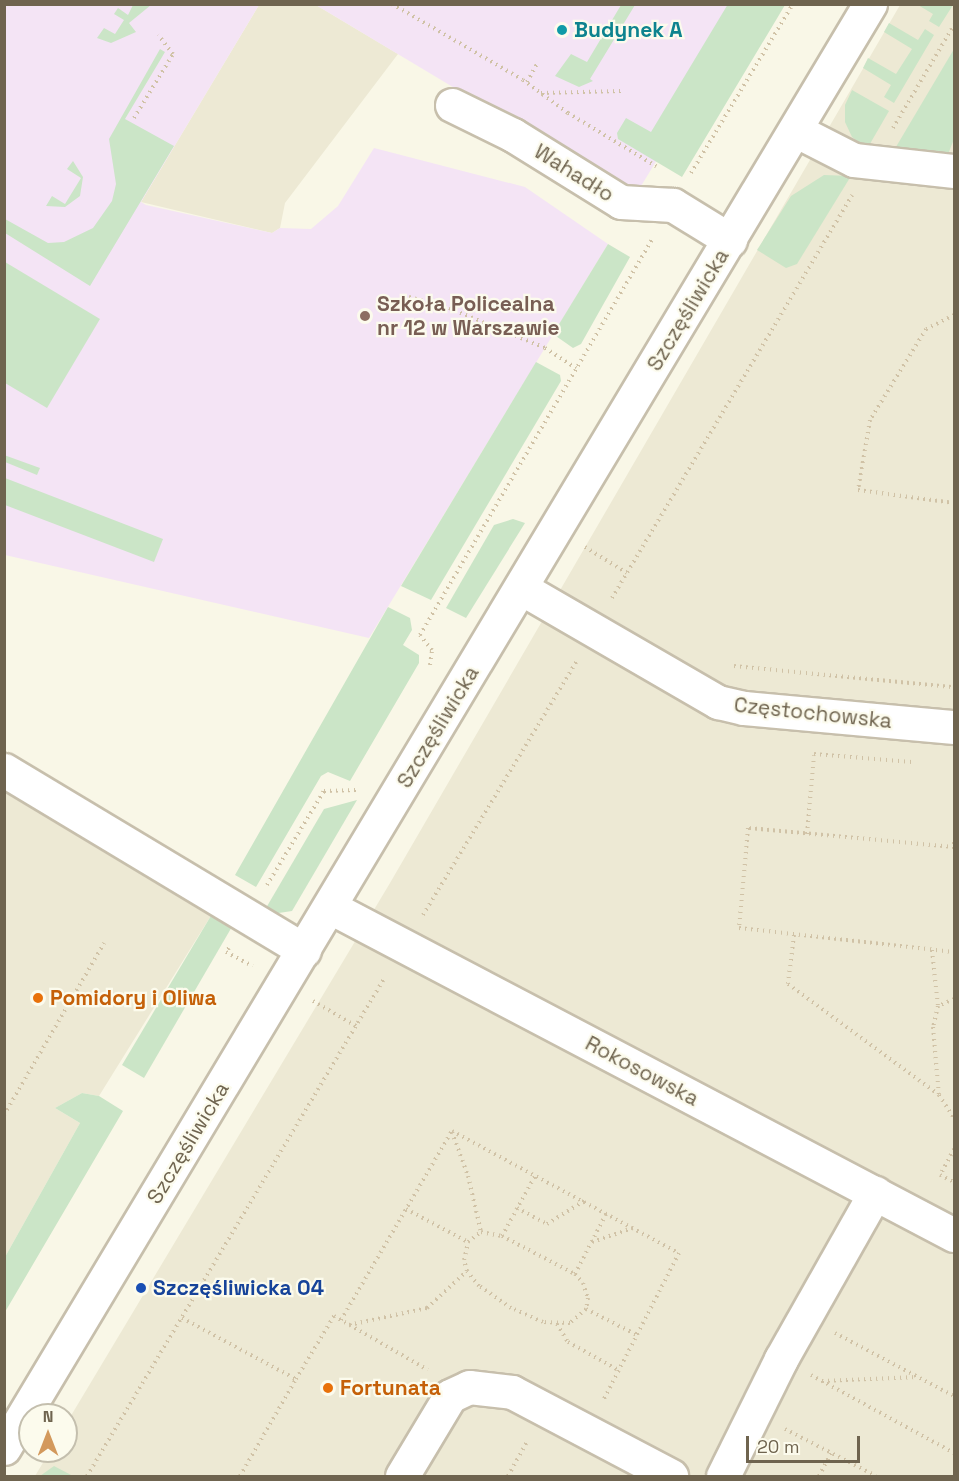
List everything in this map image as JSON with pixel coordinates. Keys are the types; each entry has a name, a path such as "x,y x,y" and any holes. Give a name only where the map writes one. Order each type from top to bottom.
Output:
{"street":[{"name":"Szczęśliwicka","path":"4,1448 522,588 870,4"},
{"name":"Wahadło","path":"453,105 513,135 621,202 679,194 730,240"},
{"path":"795,130 854,160 954,171"},
{"name":"Częstochowska","path":"522,588 718,702 818,715 954,727"},
{"path":"4,770 304,950"},
{"name":"Rokosowska","path":"330,907 954,1235"},
{"path":"723,1476 781,1359 875,1193"},
{"path":"402,1476 450,1396 460,1389 491,1387 512,1392 671,1476"}],"path":[{"path":"392,4 526,82 679,194"},
{"path":"424,675 432,650 420,635 793,4"},
{"path":"888,135 954,25"},
{"path":"134,118 173,54 158,35"},
{"path":"526,82 537,64"},
{"path":"541,93 621,91"},
{"path":"418,922 595,631 627,573 855,189"},
{"path":"409,297 449,308 513,334 544,348 576,368"},
{"path":"954,315 926,329 870,420 858,490 954,503"},
{"path":"585,547 627,573"},
{"path":"722,665 954,687"},
{"path":"807,834 818,715"},
{"path":"356,1026 226,952 324,791 356,791 362,782"},
{"path":"954,842 954,847 748,828 739,928 954,952"},
{"path":"794,935 788,984 939,1095 954,1118"},
{"path":"4,1115 104,943"},
{"path":"932,950 938,1006 933,1027 939,1095"},
{"path":"89,1476 388,973"},
{"path":"938,1006 954,999"},
{"path":"452,1131 679,1253 598,1409"},
{"path":"341,1320 452,1131"},
{"path":"452,1131 468,1176 481,1233"},
{"path":"954,1149 940,1175 954,1182"},
{"path":"502,1236 535,1176"},
{"path":"517,1208 547,1224 584,1201"},
{"path":"406,1209 468,1242"},
{"path":"574,1274 606,1214"},
{"path":"591,1242 633,1228"},
{"path":"481,1233 502,1236 574,1274 583,1283 588,1298 586,1309 570,1323 557,1324 511,1308 479,1286 467,1271 468,1242 481,1233"},
{"path":"349,1325 427,1308 467,1271"},
{"path":"586,1309 636,1335"},
{"path":"240,1476 334,1316 460,1389"},
{"path":"182,1318 296,1379"},
{"path":"805,1318 954,1396"},
{"path":"557,1324 568,1342 618,1370"},
{"path":"781,1359 954,1453"},
{"path":"821,1381 917,1377"},
{"path":"755,1413 876,1476"},
{"path":"819,1476 831,1453"}],"shaded area":[{"path":"5,5 259,5 141,202 146,205 272,233 280,228 311,229 338,206 374,148 525,187 608,244 369,638 5,555"},
{"path":"259,5 316,5 398,54 285,203 280,228 272,233 141,202"},
{"path":"316,5 751,5 635,196"},
{"path":"900,5 954,5 954,1476 35,1476 43,1463 78,1463 78,1404 390,883"},
{"path":"5,792 212,914 99,1096 82,1093 55,1108 80,1123 5,1257"}],"green space":[{"path":"728,4 785,5 682,177 618,139 617,133 626,118 651,132"},
{"path":"133,5 151,5 129,23 136,32 111,43 97,38 104,28 115,34 124,20 114,14 118,8 128,15"},
{"path":"621,5 635,5 590,79 593,81 579,87 555,76 571,54 587,62"},
{"path":"918,5 953,5 939,27 929,21 933,14"},
{"path":"889,23 918,40 925,29 934,35 894,103 884,97 891,85 863,68 868,58 896,74 912,49 884,32"},
{"path":"160,49 165,52 125,119 174,146 90,286 5,233 5,219 48,243 64,242 93,228 112,201 116,184 109,139"},
{"path":"954,49 954,139 945,162 890,157"},
{"path":"852,90 889,111 867,149 852,137 845,122 845,105"},
{"path":"73,161 83,177 80,196 65,207 46,206 52,196 65,204 81,178 67,169"},
{"path":"824,175 851,176 797,264 786,268 757,250 791,196"},
{"path":"608,244 630,257 581,344 573,348 553,334"},
{"path":"5,262 100,319 47,408 5,383"},
{"path":"536,362 560,375 561,381 431,600 401,586"},
{"path":"4,455 40,468 37,475 5,462"},
{"path":"5,478 163,539 154,562 5,505"},
{"path":"513,519 525,523 466,618 446,608 494,525"},
{"path":"388,607 410,618 412,630 403,645 419,655 419,663 350,781 328,772 321,776 256,887 235,875"},
{"path":"357,800 292,911 272,914 266,908 324,809"},
{"path":"212,914 233,925 144,1078 122,1065"},
{"path":"82,1093 99,1096 123,1111 5,1312 5,1257 80,1123 55,1108"},
{"path":"54,1466 73,1476 40,1476"}],"place":[{"name":"Budynek A","path":"562,30"},
{"name":"Szkoła Policealna nr 12 w Warszawie","path":"365,316"},
{"name":"Pomidory i Oliwa","path":"38,998"},
{"name":"Szczęśliwicka 04","path":"141,1288"},
{"name":"Fortunata","path":"328,1388"}]}
